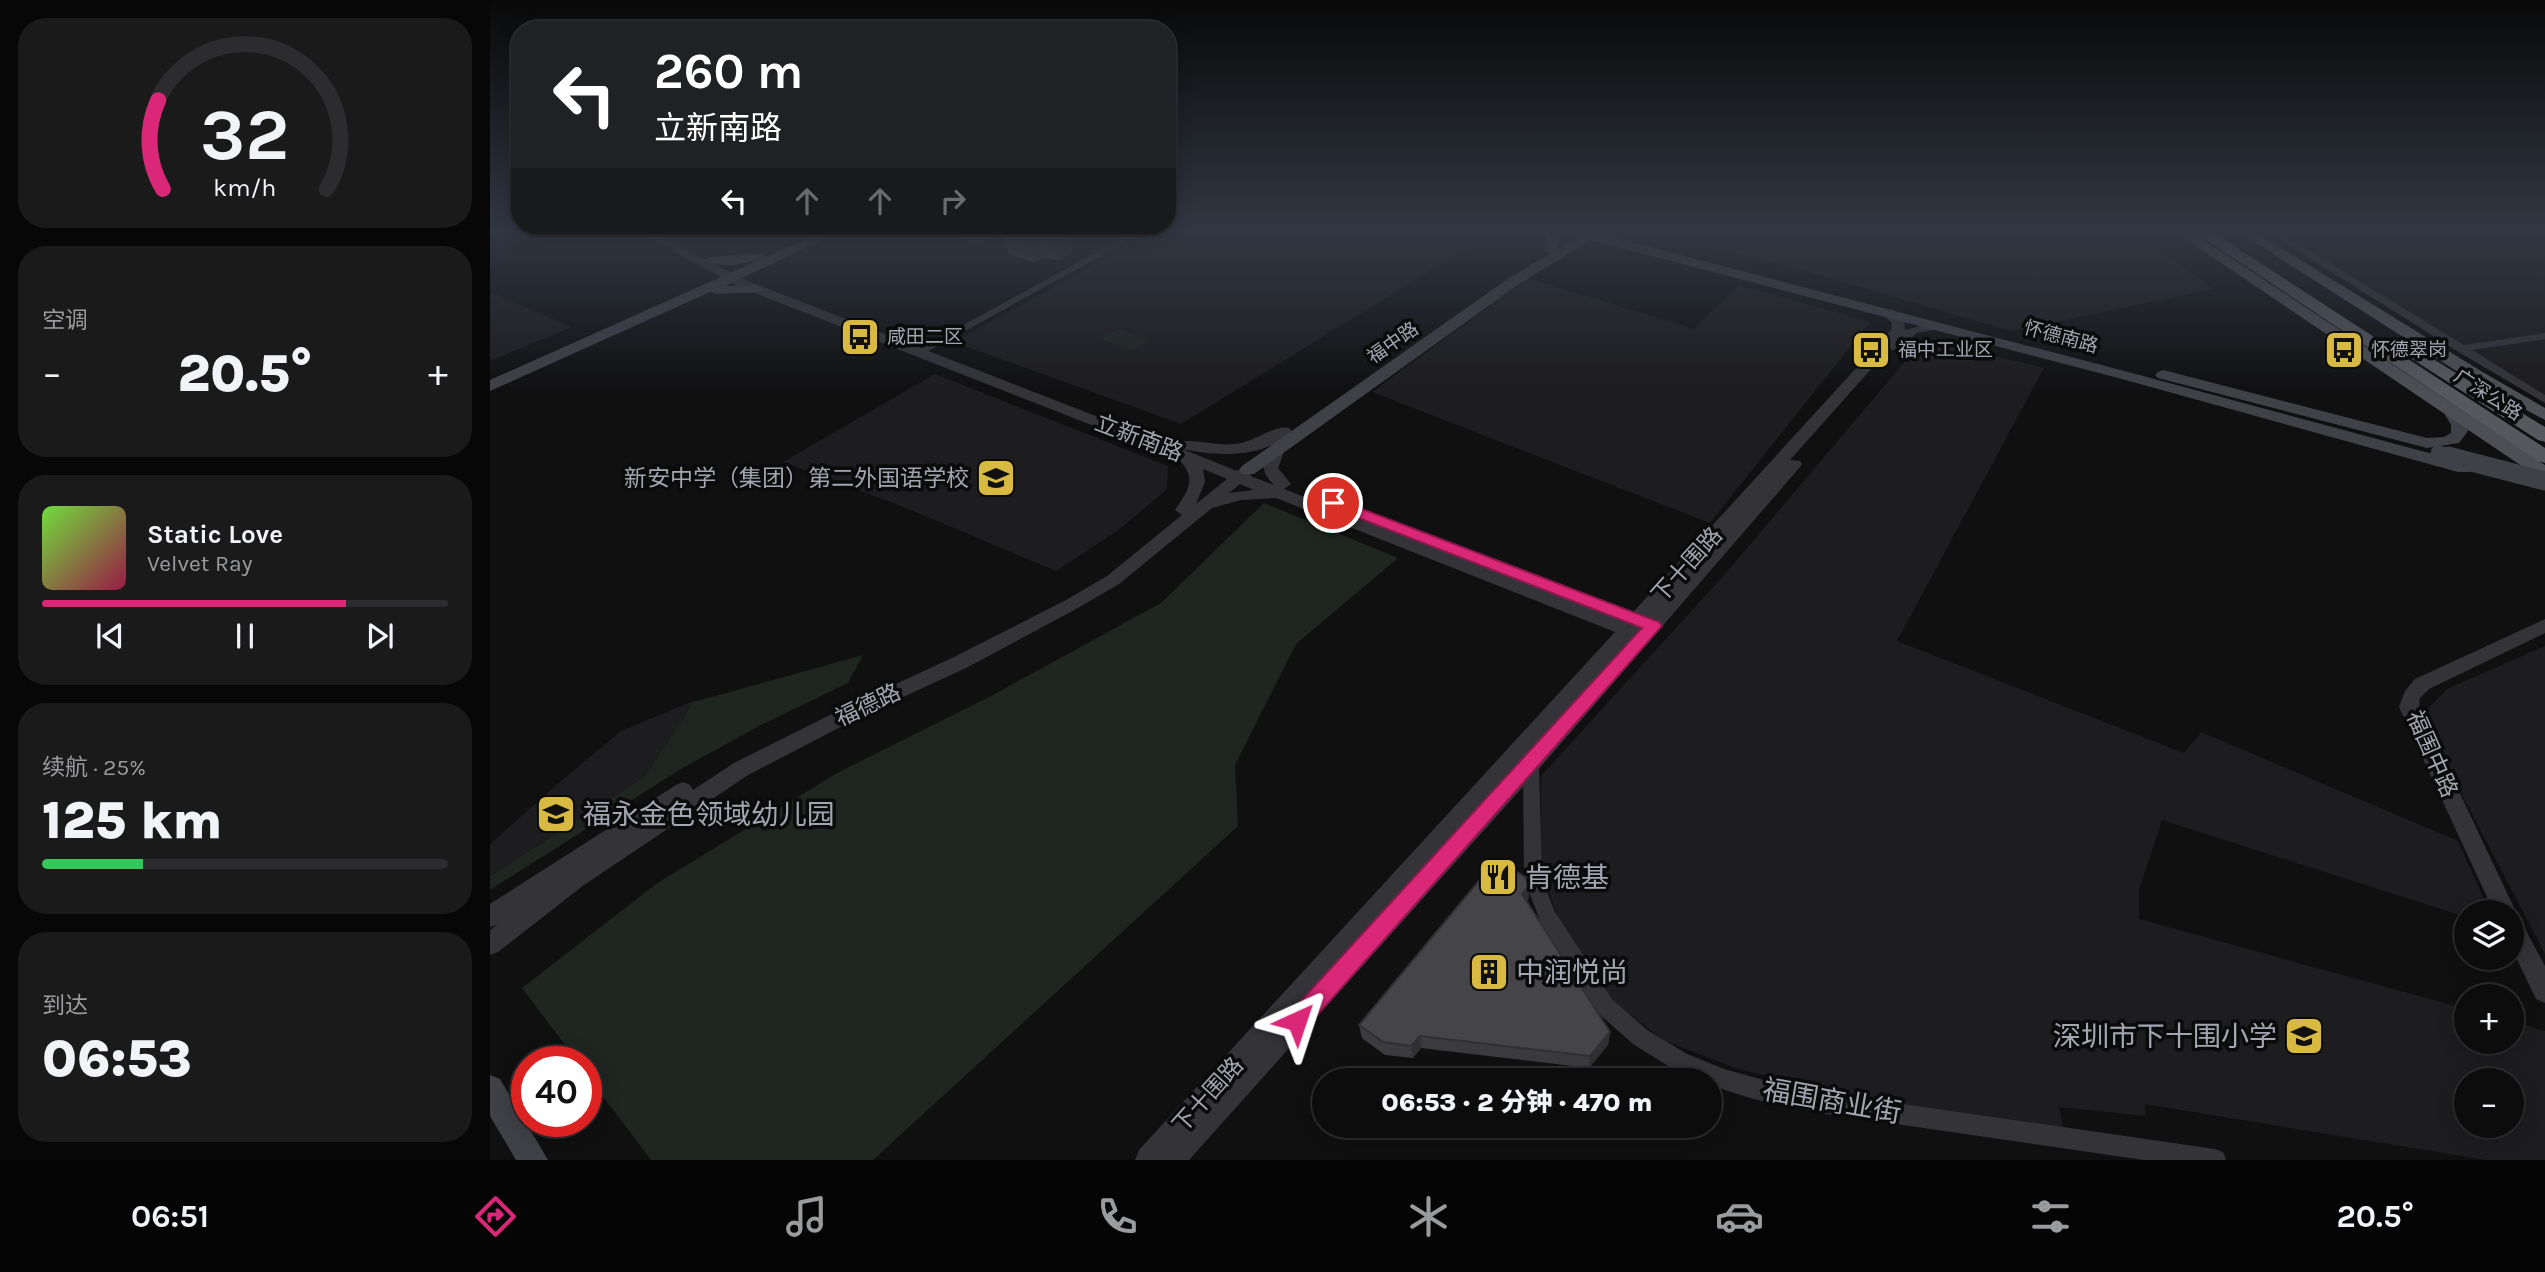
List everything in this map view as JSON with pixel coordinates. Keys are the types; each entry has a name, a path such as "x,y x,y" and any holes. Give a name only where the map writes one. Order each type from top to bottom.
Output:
{"highway":[{"name":"广深公路","path":"2269,283 2545,457"},
{"name":"广深公路","path":"2306,283 2545,436"}],"main road":[{"path":"685,296 697,283"},
{"path":"490,386 712,283"},
{"path":"490,380 685,296 724,289 762,287 763,283"},
{"name":"福中路","path":"1237,471 1284,431 1508,283"},
{"name":"福中路","path":"1237,471 1277,449 1512,283"},
{"name":"怀德南路","path":"1775,283 2545,490"},
{"name":"怀德南路","path":"1800,283 2432,448 2545,481"},
{"path":"2264,283 2545,473"},
{"path":"2328,283 2545,415"},
{"name":"怀德南路","path":"2432,448 2459,437 2462,432 2460,423 2449,408"},
{"path":"2432,448 2479,456 2492,463 2494,468 2489,472 2472,470"},
{"path":"490,1089 533,1160"}],"street":[{"name":"立新南路","path":"753,283 1641,628"},
{"path":"924,350 1046,283"},
{"path":"2357,283 2545,400"},
{"name":"下十围路","path":"1171,1160 1531,764 1641,628 1898,331 1899,322 1888,313"},
{"name":"下十围路","path":"1149,1160 1641,628 1907,334 1918,328 1936,326"},
{"path":"2439,352 2545,336"},
{"path":"1177,448 1223,452 1246,449 1266,442 1284,431"},
{"path":"1177,448 1197,469 1199,482 1191,510 1240,495 1272,494 1287,490 1269,471 1269,464 1277,449"},
{"name":"福德路","path":"490,917 539,895 741,769 1072,604 1134,565 1191,510 1237,471"},
{"name":"福围中路","path":"2500,900 2409,712 2409,701 2412,693 2422,684 2545,625"},
{"name":"福围商业街","path":"1531,764 1531,866 1539,899 1605,1006 1615,1018 1671,1058 1769,1094 2215,1160"},
{"name":"福德路","path":"490,944 539,895"},
{"path":"2524,948 2545,991"}],"shaded area":[{"path":"1060,283 1410,283 1181,424 954,342"},
{"path":"1521,283 1545,283 1694,329 1739,285 1870,322 1710,523 1372,392"},
{"path":"1847,283 2206,283 2214,289 2011,331"},
{"path":"2348,283 2545,283 2545,403"},
{"path":"490,292 572,327 490,361"},
{"path":"1118,329 1149,340 1132,351 1101,339"},
{"path":"1924,339 2044,368 1897,641 2184,753 2201,732 2458,841 2485,900 2454,900 2454,913 2162,820 2139,889 2139,919 2454,1006 2454,1054 2524,1054 2524,1025 2545,1031 2545,1160 2486,1160 2145,1104 2145,1116 2059,1107 2064,1131 1883,1102 1738,1069 1663,1040 1615,1003 1568,945 1541,871 1541,776 1726,573"},
{"name":"新安中学（集团）第二外国语学校","path":"935,374 1168,466 1167,489 1120,529 1056,571 904,507 783,462"},
{"path":"1264,503 1398,558 1296,644 1235,765 1238,826 873,1160 651,1160 602,1095 602,1046 566,1046 522,988 656,884 837,773 991,696 1161,603"},
{"path":"2545,646 2545,954 2524,914 2524,900 2517,900 2421,716 2447,689"},
{"path":"863,655 848,683 761,725 681,769 490,890 490,876 644,777 691,706 686,704"},
{"name":"福永金色领域幼儿园","path":"686,704 691,706 644,777 490,876 490,844 555,786 621,731"}],"building":[{"name":"中润悦尚","path":"1497,859 1525,877 1529,885 1522,894 1610,1032 1590,1056 1420,1036 1411,1046 1383,1042 1359,1025"}],"place":[{"name":"咸田二区","path":"860,337"},
{"name":"福中工业区","path":"1871,350"},
{"name":"怀德翠岗","path":"2344,350"},
{"name":"新安中学（集团）第二外国语学校","path":"996,478"},
{"name":"福永金色领域幼儿园","path":"556,814"},
{"name":"肯德基","path":"1498,877"},
{"name":"中润悦尚","path":"1489,972"},
{"name":"深圳市下十围小学","path":"2304,1036"}],"route":[{"path":"1297,1021 1653,626 1333,503"}]}
